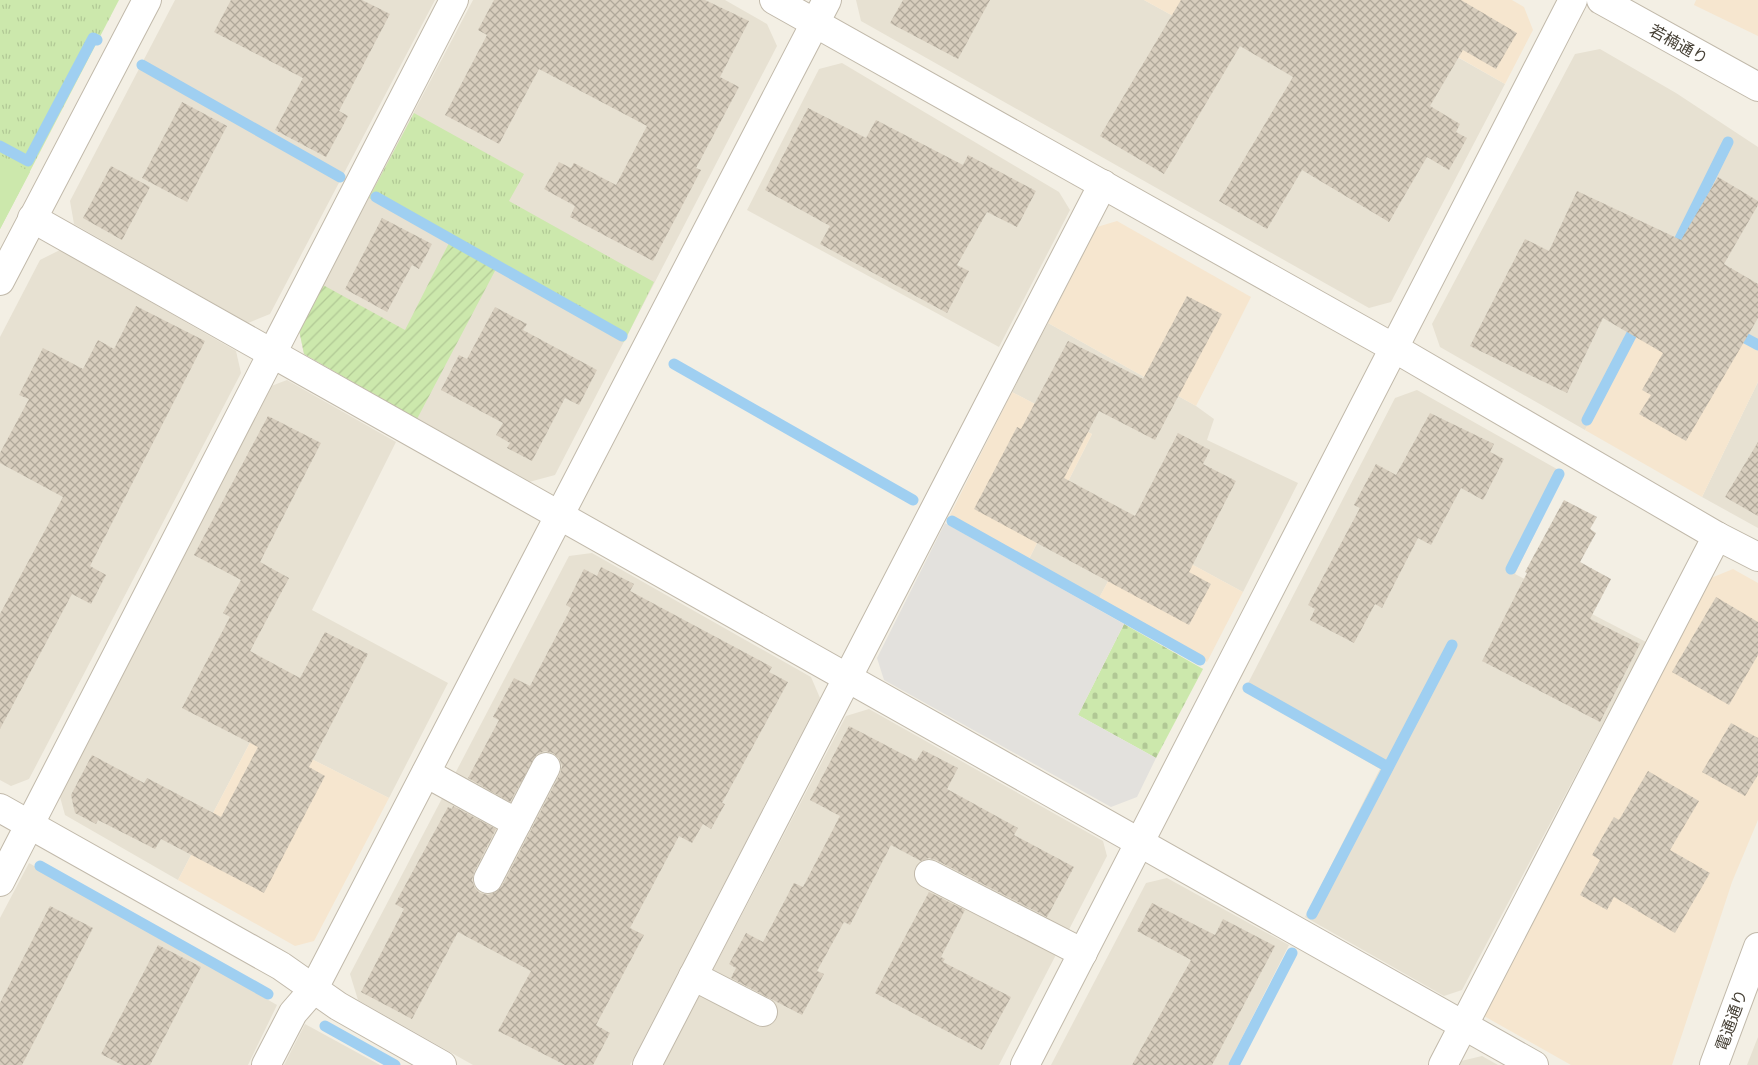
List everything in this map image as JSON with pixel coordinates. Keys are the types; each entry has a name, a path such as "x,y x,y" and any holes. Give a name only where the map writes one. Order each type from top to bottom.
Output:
{"street":[{"path":"0,281 148,0"},
{"path":"0,882 454,0"},
{"path":"774,0 821,11 1103,184 1394,348 1717,536 1758,557"},
{"path":"1024,1065 1573,0"},
{"name":"若楠通り","path":"1601,0 1758,87"},
{"path":"266,1065 293,1013 313,990 821,11"},
{"path":"646,1065 1103,184"},
{"path":"32,218 1534,1065"},
{"path":"1442,1065 1717,536"},
{"path":"488,879 546,767"},
{"path":"426,774 517,823"},
{"path":"0,808 281,966 313,990 442,1065"},
{"path":"929,874 1082,952"},
{"name":"電通通り","path":"1714,1065 1758,947"},
{"path":"693,976 763,1012"}],"shaded area":[{"path":"175,0 435,0 270,314 248,323 74,224 70,201"},
{"path":"473,0 725,0 767,24 777,46 555,475 529,482 304,354 299,330"},
{"path":"856,0 1144,0 1193,27 1413,32 1505,84 1391,302 1369,308 861,21"},
{"path":"1144,0 1208,0 1193,27"},
{"path":"1315,0 1512,0 1524,7 1533,30 1505,84 1414,32"},
{"path":"1696,0 1758,0 1758,36 1694,5"},
{"path":"1600,49 1676,93 1758,147 1758,348 1656,291 1585,430 1440,347 1432,324 1575,54"},
{"path":"842,63 1059,192 1070,210 999,347 747,210 819,69"},
{"path":"1117,221 1251,297 1196,406 1048,323 1097,227"},
{"path":"60,250 236,351 241,373 29,779 11,786 0,780 0,337 40,260"},
{"path":"1656,291 1758,348 1758,382 1702,497 1585,430"},
{"path":"1048,323 1196,406 1214,419 1207,440 1298,483 1243,592 1134,533 1098,600 1029,559 1092,434 1012,392"},
{"path":"287,380 396,442 312,610 448,683 389,798 256,731 178,880 65,815 60,797 266,388"},
{"path":"1758,382 1758,528 1702,497"},
{"path":"1417,390 1564,473 1515,574 1646,642 1462,990 1444,996 1305,917 1380,769 1244,691 1395,398"},
{"path":"1012,392 1092,434 1029,559 950,515"},
{"path":"945,523 1124,624 1078,715 1156,758 1137,797 1111,807 884,680 877,658"},
{"path":"1134,533 1243,592 1207,662 1098,600"},
{"path":"592,553 811,677 820,698 630,1065 473,1065 358,1000 350,974 569,556"},
{"path":"1733,569 1758,583 1758,820 1732,882 1672,1065 1571,1065 1484,1016 1711,578"},
{"path":"869,709 1103,841 1107,856 999,1065 663,1065 846,716"},
{"path":"256,731 389,798 314,941 295,946 178,880"},
{"path":"29,863 277,1005 248,1065 0,1065 0,918"},
{"path":"1167,878 1289,945 1228,1065 1051,1065 1146,883"},
{"path":"305,1024 380,1065 284,1065"},
{"path":"1758,1037 1758,1065 1747,1065"},
{"path":"1482,1056 1498,1065 1459,1065 1461,1061"}],"green space":[{"path":"0,0 119,0 0,229"},
{"path":"414,113 524,174 509,201 654,282 624,342 369,198"},
{"path":"0,155 30,172 0,229"},
{"path":"449,243 496,269 417,419 304,354 299,330 323,285 405,330"},
{"path":"1124,624 1203,669 1156,758 1078,715"}],"building":[{"path":"231,0 362,0 390,14 339,111 348,116 326,157 275,130 303,78 214,32"},
{"path":"494,0 705,0 749,21 720,77 739,87 696,168 701,170 653,261 570,217 575,206 544,189 559,162 571,168 574,163 616,185 647,126 539,69 499,144 445,115 487,35 478,30"},
{"path":"903,0 990,0 958,59 890,23"},
{"path":"1181,0 1461,0 1517,33 1496,69 1463,50 1430,106 1460,124 1456,132 1467,138 1449,170 1427,157 1389,222 1302,170 1267,229 1219,201 1293,77 1240,46 1164,174 1100,136"},
{"path":"182,102 227,126 187,202 142,178"},
{"path":"808,108 866,138 876,120 963,165 968,155 1036,191 1017,227 987,212 957,265 969,271 947,313 820,244 830,226 765,190"},
{"path":"111,166 150,187 122,240 83,218"},
{"path":"1718,177 1758,201 1758,205 1724,264 1758,284 1758,318 1686,441 1639,414 1651,395 1642,390 1663,353 1603,318 1567,393 1470,346 1525,239 1549,251 1577,191 1681,240"},
{"path":"382,218 432,244 419,269 412,265 387,312 345,289"},
{"path":"1187,296 1222,314 1155,440 1099,411 1064,478 1135,516 1178,433 1210,450 1203,464 1236,481 1189,572 1211,584 1189,625 974,509 1017,427 1021,429 1068,341 1143,379"},
{"path":"136,306 205,341 90,566 106,575 91,604 72,594 0,729 0,614 63,497 0,463 0,453 29,399 19,395 43,348 83,369 98,340 114,349"},
{"path":"495,307 527,324 523,330 597,370 579,405 565,398 532,461 507,448 510,443 496,435 503,423 441,390 459,355 467,359"},
{"path":"1430,413 1494,444 1490,452 1504,459 1483,500 1461,488 1431,545 1418,538 1382,608 1375,604 1354,643 1310,620 1315,609 1308,605 1360,508 1354,505 1376,464 1396,475"},
{"path":"268,416 321,443 260,562 289,578 250,651 300,678 325,632 368,654 309,767 325,776 264,893 161,839 155,849 98,820 96,824 75,813 71,795 92,755 144,783 147,778 221,817 258,747 182,708 230,617 223,613 241,580 194,555"},
{"path":"1758,442 1758,516 1725,497"},
{"path":"1564,500 1597,517 1590,529 1596,533 1580,562 1611,579 1590,619 1640,644 1600,722 1482,661 1527,573 1525,572"},
{"path":"601,567 634,584 630,591 772,667 769,672 788,682 722,803 725,804 711,829 703,824 692,843 679,836 630,928 644,935 596,1025 610,1033 593,1065 565,1065 498,1031 531,971 458,932 412,1019 361,992 404,909 395,904 448,807 452,809 453,806 496,829 474,872 472,880 475,888 480,893 488,895 496,892 502,886 560,774 562,766 559,758 553,753 545,751 537,754 510,802 468,778 499,720 493,717 514,678 530,686 571,608 566,605 584,569 597,576"},
{"path":"1716,597 1758,622 1758,655 1729,705 1672,672"},
{"path":"1731,723 1758,738 1758,775 1745,796 1702,772"},
{"path":"849,726 916,761 923,750 958,768 947,789 1018,828 1014,835 1074,867 1047,917 936,860 929,858 921,861 891,845 850,925 844,922 817,971 824,974 802,1015 731,978 736,968 729,964 746,933 763,942 794,883 803,887 840,816 810,800"},
{"path":"1648,771 1699,801 1670,850 1710,873 1675,933 1614,897 1607,910 1580,895 1600,860 1592,855 1614,817 1619,820"},
{"path":"929,892 965,910 941,957 945,959 943,962 1011,997 982,1050 875,993"},
{"path":"1152,903 1215,935 1223,919 1275,946 1212,1065 1132,1065 1191,960 1137,931"},
{"path":"50,906 93,928 22,1065 0,1065 0,1003"},
{"path":"158,945 201,967 150,1065 122,1065 101,1054"}],"waterway":[{"path":"0,146 28,161 93,38 97,40"},
{"path":"142,65 340,177"},
{"path":"1673,253 1728,142"},
{"path":"376,197 622,336"},
{"path":"1587,420 1638,322"},
{"path":"1732,331 1758,345"},
{"path":"674,364 913,500"},
{"path":"1511,569 1559,474"},
{"path":"952,521 1200,660"},
{"path":"1312,914 1452,645"},
{"path":"1248,688 1388,767"},
{"path":"40,866 268,994"},
{"path":"1234,1065 1292,953"},
{"path":"325,1026 395,1065"}]}
